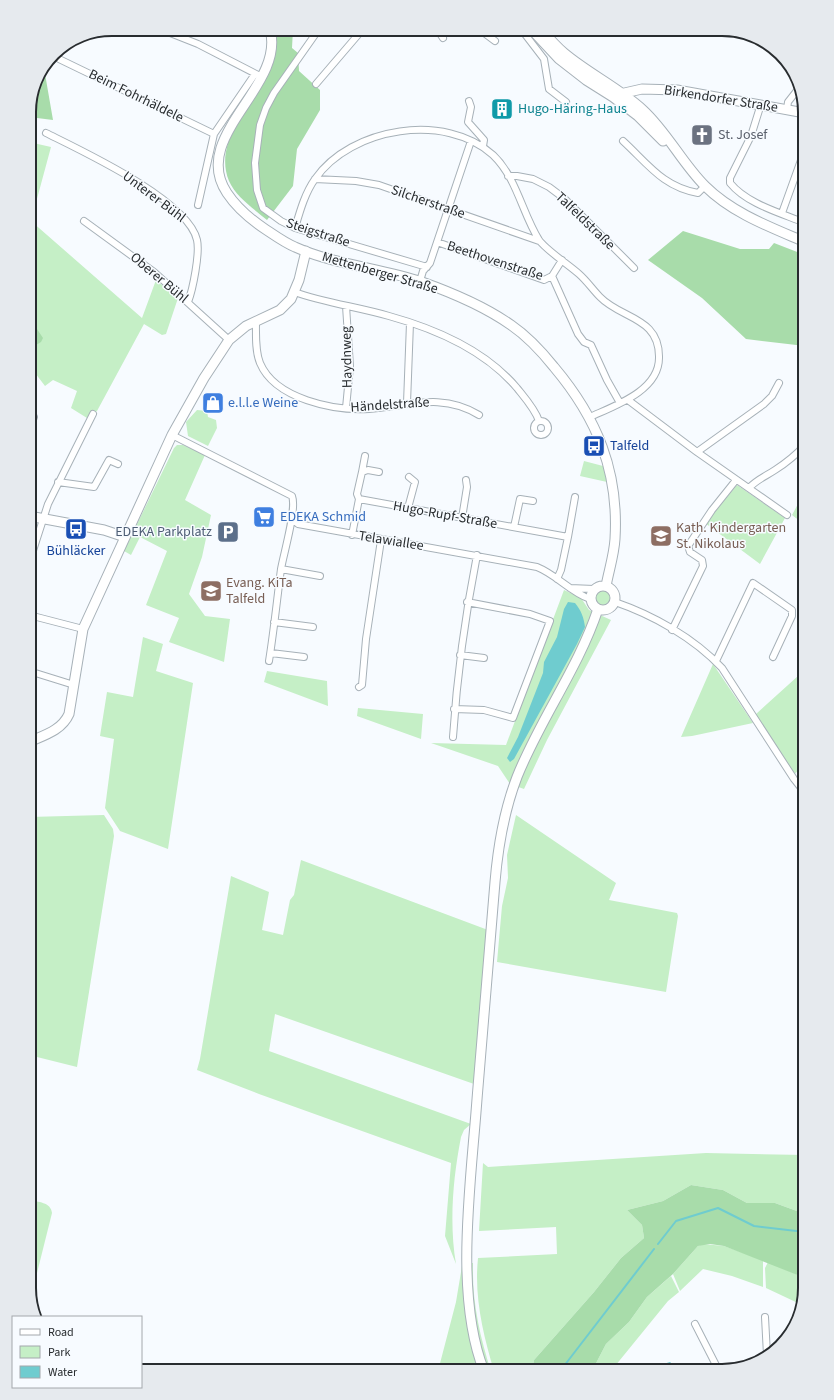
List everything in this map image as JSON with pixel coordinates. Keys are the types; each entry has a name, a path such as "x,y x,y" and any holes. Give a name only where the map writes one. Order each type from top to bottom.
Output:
{"main road":[{"name":"Mettenberger Straße","path":"271,36 271,55 258,75 232,123 218,161 220,177 227,193 243,213 284,241 306,251 420,281 477,305 513,326 547,359 572,388 590,417 608,468 614,498 614,545 606,586"},
{"path":"538,36 559,58 586,80 613,97 638,116 689,167"},
{"path":"548,36 564,53 590,73 623,93 645,112 705,186 728,205 756,221 798,239"},
{"name":"Birkendorfer Straße","path":"613,97 642,89 677,90 798,112"},
{"path":"36,739 64,724 69,714 83,629 172,435 207,372 229,340 239,331 256,321 280,310 291,299 306,251"},
{"path":"36,517 113,532 125,537"},
{"path":"600,586 606,586 613,591 614,602 607,610 598,609 593,606 590,599 594,589 600,586"},
{"path":"482,1364 475,1337 470,1305 468,1230 494,890 499,846 508,804 518,777 532,745 582,650 598,609"}],"street":[{"path":"178,36 198,44 258,75 214,134 198,205"},
{"name":"Steigstraße","path":"314,36 274,93 266,108 260,125 255,163 257,190 263,208 280,221 295,228 427,267"},
{"path":"316,84 357,36"},
{"path":"489,36 495,41"},
{"path":"526,36 544,59 549,90 566,102"},
{"name":"Beim Fohrhäldele","path":"59,58 214,134"},
{"path":"787,110 788,102 795,93"},
{"path":"469,101 471,107 468,122 484,140 483,146"},
{"path":"761,104 751,136 730,178 730,183 747,196 798,220"},
{"path":"295,228 314,179 340,155 358,143 385,134 415,130 432,131 483,146 494,156 508,176 540,240 579,274 604,301 646,326 656,340 660,359 657,368 646,386 628,400 590,417"},
{"name":"Unterer Bühl","path":"46,133 97,158 141,184 178,213 191,226 197,241 193,290 188,302"},
{"path":"623,141 668,182 683,190 698,193 705,186"},
{"path":"420,281 423,271 427,267 437,242 471,142"},
{"path":"782,213 798,169"},
{"name":"Talfeldstraße","path":"508,176 517,176 533,180 549,187 564,199 634,268"},
{"name":"Silcherstraße","path":"314,179 366,182 540,240"},
{"name":"Oberer Bühl","path":"84,221 139,260 229,340"},
{"name":"Beethovenstraße","path":"437,242 544,280 552,276"},
{"path":"562,260 552,276 578,334 584,342 591,345 620,404"},
{"path":"294,292 325,302 390,316 434,331 481,356 500,370 525,397 539,421"},
{"name":"Haydnweg","path":"346,306 350,366 346,408"},
{"name":"Händelstraße","path":"256,321 260,363 269,377 283,389 298,397 329,406 370,409 417,401 443,402 467,408 479,415"},
{"path":"407,403 410,323"},
{"path":"698,452 764,404 772,396 779,383"},
{"path":"628,400 736,480 787,515"},
{"path":"36,540 43,518 58,482 93,414"},
{"path":"172,435 292,496 294,500 292,519 282,569 269,661"},
{"path":"748,488 798,453"},
{"path":"352,535 359,499 357,494 365,456"},
{"path":"58,482 94,487 109,460 118,464"},
{"path":"362,472 368,470 379,472"},
{"path":"408,508 415,482 409,477"},
{"path":"462,518 467,487 466,480"},
{"path":"672,630 703,566 702,560 690,552 688,546 712,510 736,480"},
{"path":"557,579 561,570 575,497"},
{"name":"Hugo-Rupf-Straße","path":"359,499 568,536"},
{"path":"514,527 520,499 533,502"},
{"name":"Telawiallee","path":"292,519 298,524 352,535 477,555 537,567 548,572 570,588 590,599"},
{"path":"359,687 362,685 366,638 381,540"},
{"path":"453,737 454,709 460,655 467,602 477,555"},
{"path":"282,569 320,576"},
{"path":"716,661 753,583 792,610 792,616 773,657"},
{"path":"570,588 594,589"},
{"path":"454,709 484,710 513,718 550,621 530,614 467,602"},
{"path":"614,602 643,612 705,650 722,668 798,784"},
{"path":"36,617 83,629"},
{"path":"274,622 313,627"},
{"path":"270,653 304,657"},
{"path":"460,655 484,658"},
{"path":"36,673 74,685"},
{"path":"765,1317 767,1349"},
{"path":"695,1324 715,1364"}],"green space":[{"path":"276,36 293,36 292,48 298,53 299,71 320,90 320,110 297,149 293,186 267,220 246,202 232,187 225,167 226,152 230,138 236,124 267,73 275,52"},
{"path":"45,76 53,120 36,118 36,107 39,92"},
{"path":"36,144 51,147 36,202"},
{"path":"36,225 142,318 156,280 178,298 166,334 162,335 144,324 97,411 87,418 71,408 77,391 53,380 45,386 36,374"},
{"path":"683,231 740,249 769,249 774,243 798,252 798,345 746,339 702,298 648,260"},
{"path":"36,328 43,338 41,342 36,345"},
{"path":"197,410 207,411 208,417 216,420 217,428 208,446 188,436 186,422"},
{"path":"177,445 183,445 205,455 185,500 211,515 202,557 189,594 205,616 230,619 224,662 169,642 179,618 146,605 167,551 140,537 131,555 124,551 174,448"},
{"path":"584,461 603,466 607,482 580,476"},
{"path":"737,485 785,518 760,564 705,523"},
{"path":"798,504 798,520 792,515"},
{"path":"602,589 608,592 611,598 608,604 602,607 596,604 593,598 596,592"},
{"path":"564,590 581,598 589,610 611,620 547,740 524,789 510,784 498,766 431,743 506,745"},
{"path":"143,637 163,644 156,671 193,683 168,849 120,831 105,808 114,739 100,736 107,692 133,697"},
{"path":"713,664 753,723 681,737"},
{"path":"267,671 327,681 328,706 264,682"},
{"path":"798,676 798,770 794,775 758,722 756,714"},
{"path":"358,708 423,714 421,739 357,716"},
{"path":"104,815 113,829 114,836 77,1067 36,1057 36,817"},
{"path":"516,815 616,883 609,900 677,913 678,916 666,992 497,962 502,906 508,878 507,855"},
{"path":"301,860 488,930 474,1084 275,1014 269,1051 471,1124 464,1130 461,1137 454,1184 452,1217 456,1264 445,1236 451,1163 259,1094 197,1070 231,876 269,892 262,930 283,935 290,900 294,895"},
{"path":"706,1153 798,1155 798,1211 775,1203 747,1203 723,1190 691,1185 663,1201 627,1210 642,1225 644,1238 621,1258 594,1292 534,1360 533,1364 492,1364 486,1343 478,1301 478,1258 557,1254 556,1227 479,1231 483,1163 488,1167"},
{"path":"691,1185 723,1190 747,1203 775,1203 798,1211 798,1275 724,1246 710,1244 698,1246 673,1274 647,1297 629,1322 606,1344 596,1364 533,1364 534,1360 594,1292 621,1258 644,1238 642,1225 627,1210 663,1201"},
{"path":"36,1201 47,1205 51,1209 52,1213 36,1277"},
{"path":"703,1244 724,1246 763,1260 763,1287 732,1276 703,1269 680,1291 673,1274 698,1246"},
{"path":"768,1262 798,1275 797,1303 766,1288 765,1268"},
{"path":"470,1263 473,1263 475,1306 483,1345 489,1364 485,1364 472,1308"},
{"path":"462,1266 465,1303 478,1364 440,1364 456,1302"},
{"path":"671,1276 679,1292 668,1301 617,1364 596,1364 606,1344 629,1322 647,1297"}],"water":[{"path":"568,602 575,603 582,614 585,627 514,759 510,762 507,758 518,737 543,673 544,662 557,637 564,609"}],"waterway":[{"path":"658,1244 676,1221 718,1208 754,1226 798,1231"},
{"path":"566,1364 654,1249"}],"place":[{"name":"Hugo-Häring-Haus","path":"502,109"},
{"name":"St. Josef","path":"702,135"},
{"name":"e.l.l.e Weine","path":"213,403"},
{"name":"Talfeld","path":"594,446"},
{"name":"EDEKA Schmid","path":"264,517"},
{"name":"Bühläcker","path":"76,529"},
{"name":"EDEKA Parkplatz","path":"228,532"},
{"name":"Kath. Kindergarten St. Nikolaus","path":"661,536"},
{"name":"Evang. KiTa Talfeld","path":"211,591"}]}
